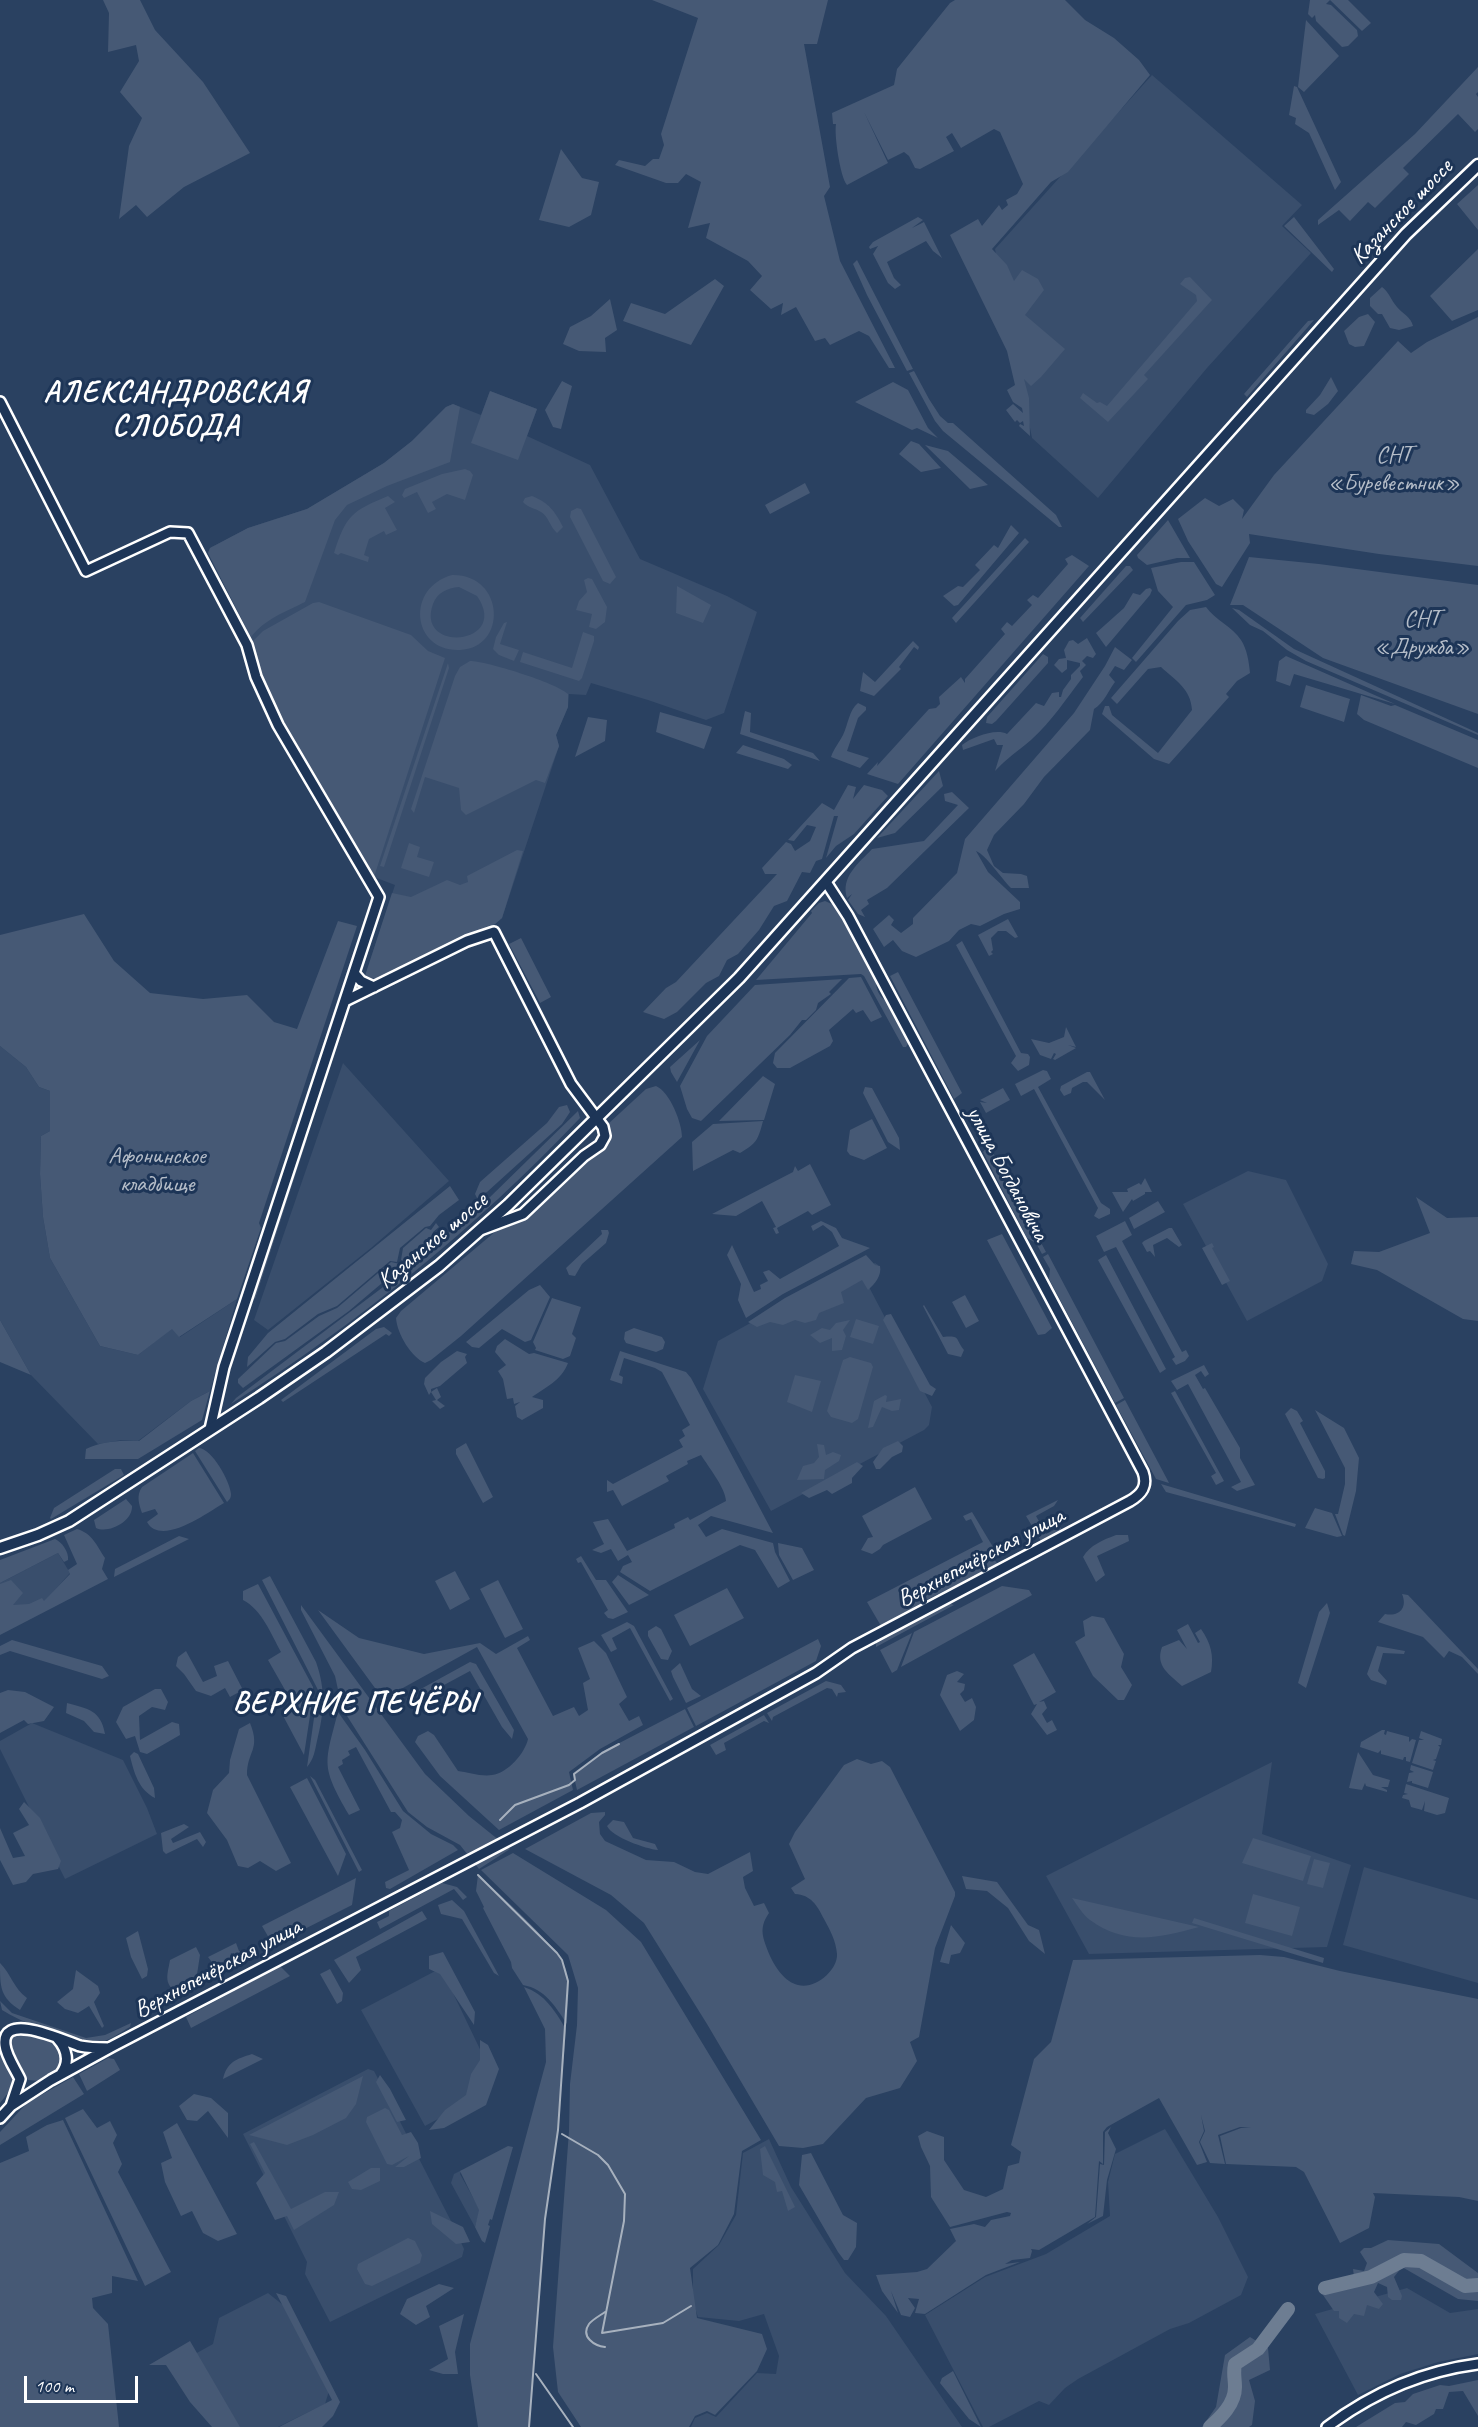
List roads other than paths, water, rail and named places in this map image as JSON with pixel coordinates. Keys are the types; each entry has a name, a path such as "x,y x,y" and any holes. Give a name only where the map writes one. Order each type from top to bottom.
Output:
{"main road":[{"name":"Казанское шоссе","path":"0,1548 69,1521 268,1392 382,1311 481,1229 717,1001 1406,234 1478,165"}],"street":[{"path":"0,402 86,571 160,536 179,531 188,533 247,645 256,677 271,712 379,897 224,1367 210,1429"},
{"name":"улица Богдановича","path":"826,882 848,916 1137,1460 1145,1479 1145,1487"},
{"path":"345,1001 467,941 494,932 571,1084 605,1132 600,1145 584,1156 523,1214 481,1229"},
{"path":"354,973 361,981 374,987"},
{"name":"Верхнепечёрская улица","path":"0,2118 11,2106 59,2076 544,1821 816,1673 833,1659 868,1639 1138,1497 1145,1487"},
{"path":"43,2086 28,2086 20,2079 5,2045 6,2037 11,2032 25,2027 93,2049 110,2048"},
{"path":"56,2038 61,2043 67,2059 66,2067 59,2076"},
{"path":"11,2106 20,2079"},
{"path":"1327,2427 1359,2406 1422,2375 1478,2364"}],"waterway":[{"path":"500,1820 515,1805 569,1785 575,1780 574,1774 602,1753 619,1744"},
{"path":"478,1875 557,1953 562,1960 568,1981 558,2130 545,2219 529,2427"},
{"path":"562,2134 598,2155 608,2165 625,2194 624,2221 602,2333 663,2323 691,2306"},
{"path":"1325,2288 1371,2277 1404,2260 1421,2261 1465,2286 1478,2285"},
{"path":"1210,2427 1233,2399 1235,2364 1258,2349 1288,2309"},
{"path":"605,2312 589,2324 586,2333 593,2343 605,2347"},
{"path":"536,2374 573,2427"}],"district":[{"name":"АЛЕКСАНДРОВСКАЯ СЛОБОДА","path":"176,410"},
{"name":"ВЕРХНИЕ ПЕЧЁРЫ","path":"355,1704"}],"park label":[{"name":"СНТ «Буревестник»","path":"1394,470"},
{"name":"СНТ «Дружба»","path":"1422,634"},
{"name":"Афонинское кладбище","path":"157,1171"}]}
